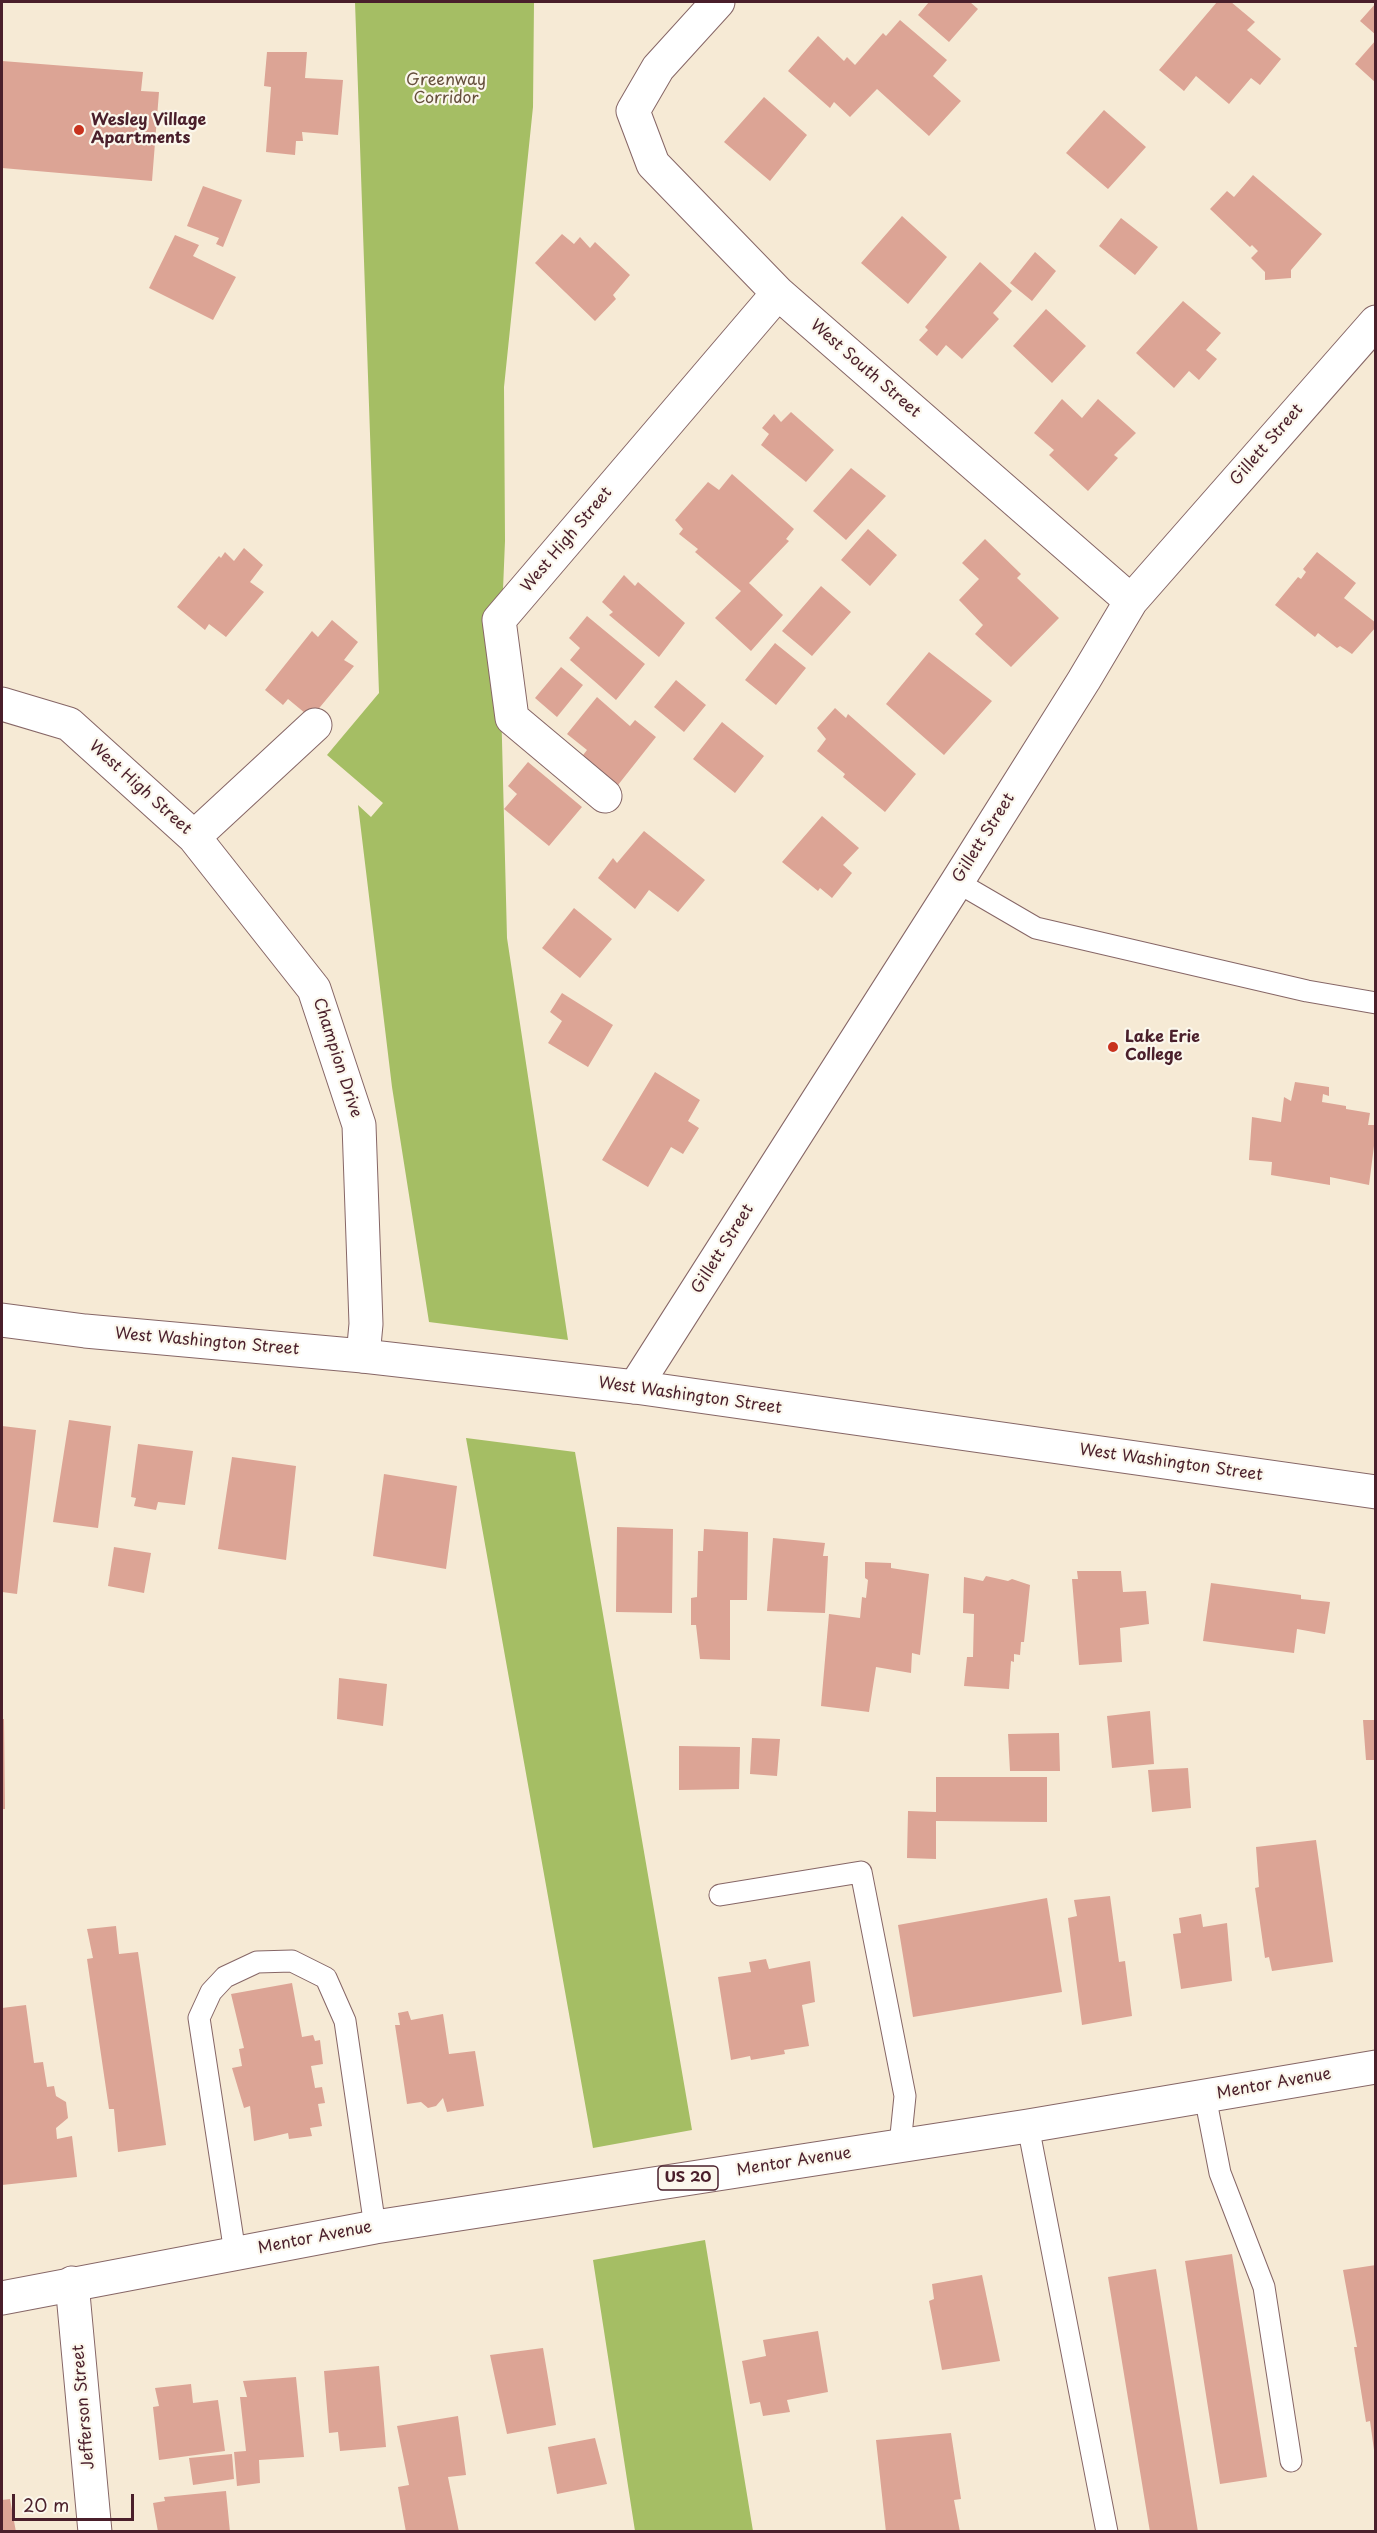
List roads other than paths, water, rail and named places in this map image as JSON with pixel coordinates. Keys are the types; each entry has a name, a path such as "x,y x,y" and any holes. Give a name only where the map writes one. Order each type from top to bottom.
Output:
{"street":[{"name":"West South Street","path":"718,2 658,68 633,111 653,164 778,293 1131,601"},
{"name":"West High Street","path":"605,796 512,718 500,620 778,293"},
{"name":"Gillett Street","path":"635,1387 957,882 1131,601 1376,322"},
{"name":"West High Street","path":"2,704 69,724 194,837 315,725"},
{"name":"Champion Drive","path":"194,837 314,989 359,1125 366,1324 363,1356"},
{"name":"West Washington Street","path":"2,1320 363,1356 635,1387 1376,1492"},
{"name":"Mentor Avenue","path":"2,2298 375,2227 1028,2126 1376,2067"},
{"name":"Jefferson Street","path":"72,2283 95,2532"}],"lane":[{"path":"957,882 1036,928 1296,988 1376,1003"},
{"path":"720,1895 861,1872 905,2096 900,2145"},
{"path":"235,2253 200,2018 211,1992 225,1977 257,1962 292,1961 326,1978 345,2021 375,2227"},
{"path":"1205,2096 1220,2173 1264,2287 1291,2461"},
{"path":"1028,2126 1107,2532"}],"place":[{"name":"Wesley Village Apartments","path":"79,130"},
{"name":"Lake Erie College","path":"1113,1047"}],"park label":[{"name":"Greenway Corridor","path":"446,90"}]}
